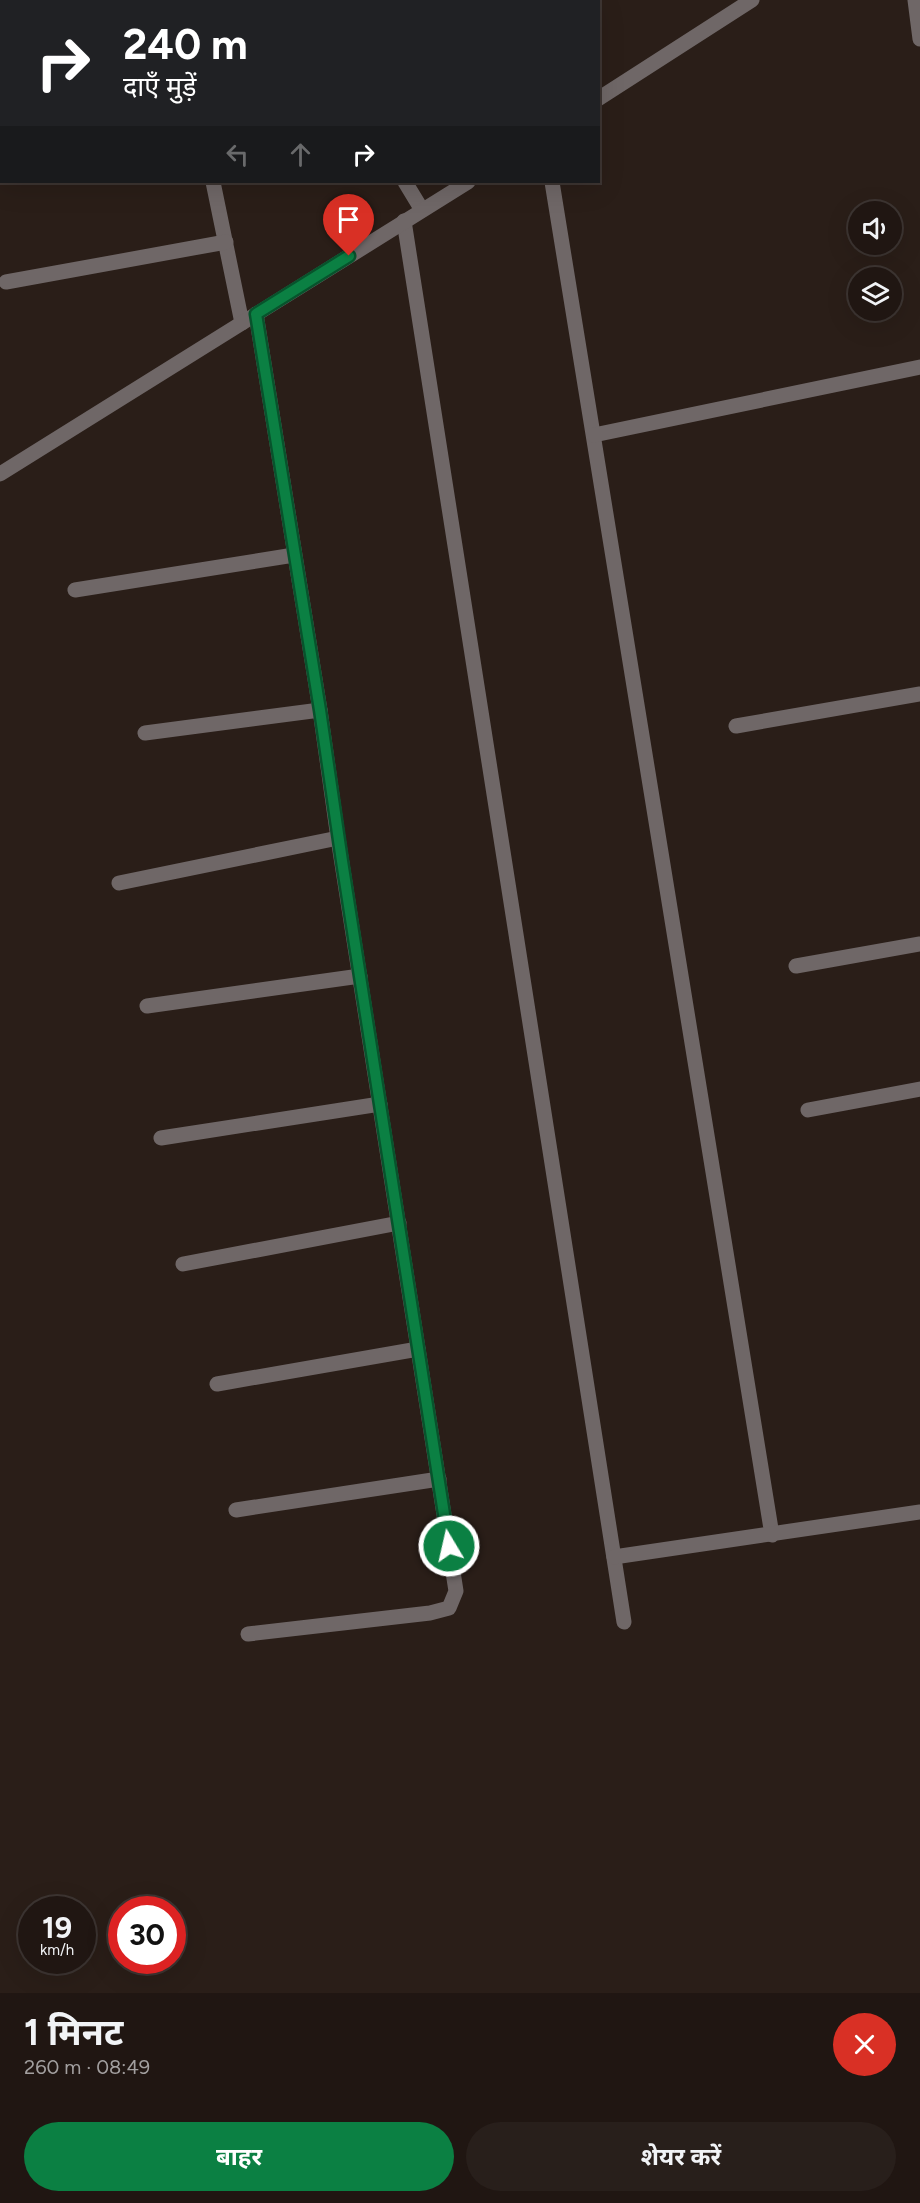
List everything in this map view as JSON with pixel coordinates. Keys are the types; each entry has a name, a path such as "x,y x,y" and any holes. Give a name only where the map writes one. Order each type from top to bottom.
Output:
{"street":[{"path":"600,98 752,0"},
{"path":"915,0 920,39"},
{"path":"213,183 242,323"},
{"path":"406,183 422,210"},
{"path":"0,474 466,183"},
{"path":"552,183 772,1534"},
{"path":"404,221 624,1622"},
{"path":"6,282 226,242"},
{"path":"248,1634 430,1614 449,1608 456,1591 320,710 256,314"},
{"path":"594,435 920,368"},
{"path":"75,590 294,555"},
{"path":"736,726 920,694"},
{"path":"145,733 320,710"},
{"path":"118,883 338,838"},
{"path":"796,966 920,944"},
{"path":"147,1006 360,976"},
{"path":"808,1110 920,1089"},
{"path":"161,1138 380,1104"},
{"path":"183,1264 399,1223"},
{"path":"217,1384 418,1349"},
{"path":"236,1510 439,1479"},
{"path":"614,1557 920,1512"}],"route":[{"path":"349,256 256,314 320,710 449,1546"}]}
